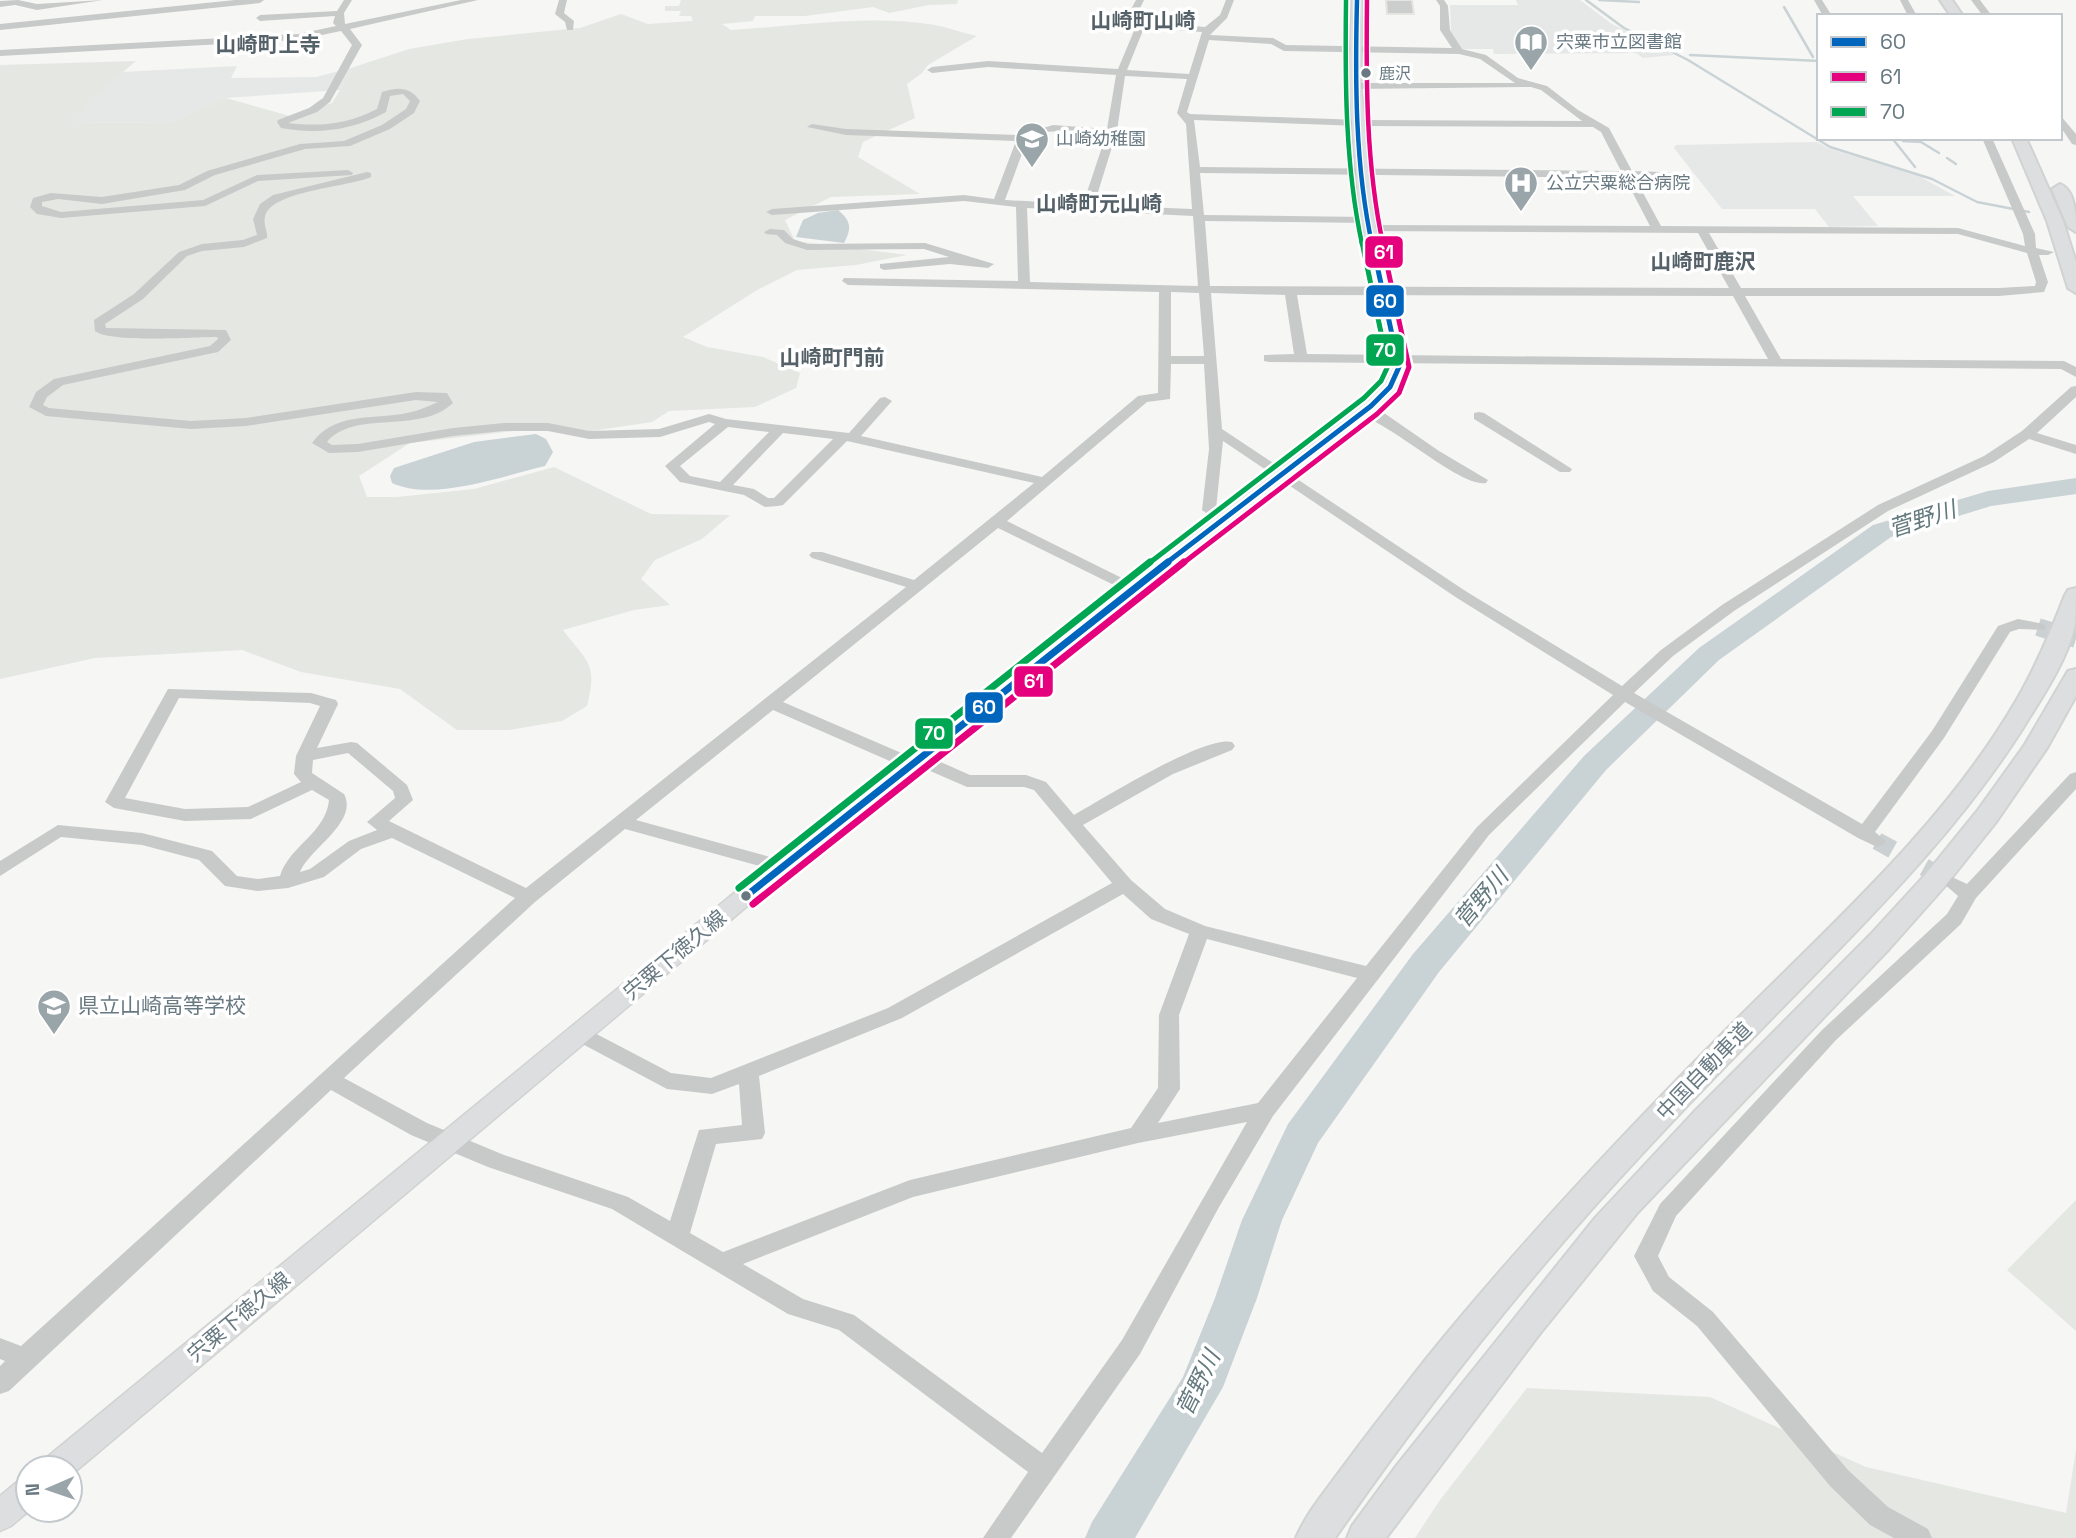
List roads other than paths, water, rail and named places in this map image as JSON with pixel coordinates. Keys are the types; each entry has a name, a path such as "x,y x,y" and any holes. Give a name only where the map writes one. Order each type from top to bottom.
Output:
{"highway":[{"path":"2020,140 2056,221 2076,288"},
{"path":"2036,140 2076,227"},
{"name":"中国自動車道","path":"1314,1538 1354,1479 1490,1307 1618,1160 1898,873 1969,787 2002,744 2029,700 2053,656 2076,595"},
{"name":"中国自動車道","path":"1365,1538 1388,1503 1524,1330 1647,1181 1928,890 1999,801 2031,755 2076,676"}],"main road":[{"path":"1357,0 1355,86 1368,224 1398,361"},
{"name":"宍粟下徳久線","path":"74,1454 781,866 918,762 1221,520 1364,412 1390,387 1398,372 1398,361"},
{"path":"0,1516 14,1504"}],"street":[{"path":"0,4 15,2 37,7 99,0"},
{"path":"0,27 260,0"},
{"path":"348,0 340,13 338,23 355,39 356,45 327,100 313,110 282,122 285,126 307,128 353,125 382,110 386,94 397,90 413,95 415,101 410,111 386,127 346,144 304,146 211,173 181,188 93,201 61,194 37,200 36,207 41,212 61,215 205,203 257,178 369,172 366,177 344,183 295,190 263,206 257,213 256,223 263,236 254,242 199,248 183,254 144,292 110,312 98,323 101,331 135,334 222,333 225,340 214,349 59,382 40,395 36,407 46,412 191,425 246,422 416,396 442,396 446,403 430,411 407,417 343,425 326,431 319,443 329,449 358,448 453,432 504,427 548,427 589,435 660,433 709,418 725,423 848,437 1042,481"},
{"path":"0,53 298,37 474,0"},
{"path":"563,0 559,14 570,21 570,28"},
{"path":"1140,0 1129,22 1140,25 1273,41 1284,48 1459,51 1483,57 1515,80 1544,88 1574,112 1597,124 1613,141 1657,229"},
{"path":"1230,0 1224,16 1206,33 1182,113 1188,117 1360,123 1597,124"},
{"path":"1440,0 1444,6 1446,30 1459,51"},
{"path":"1975,0 1986,14"},
{"path":"260,18 340,13"},
{"path":"1088,207 1111,132 1122,74 1140,25"},
{"path":"932,70 988,64 1194,77"},
{"path":"1355,86 1518,88 1531,85"},
{"path":"1188,117 1195,170 1215,429 1209,510 1221,520"},
{"path":"2062,121 2076,142"},
{"path":"812,127 856,133 908,132 1022,138"},
{"path":"998,203 1022,138 1029,133 1055,128 1111,132"},
{"path":"848,281 1290,291 1999,292 2040,289 2042,282 2029,234 1988,140"},
{"path":"1195,170 1688,175"},
{"path":"772,212 964,198 998,203 1198,216 1368,224 1966,231 2032,251 2048,252"},
{"path":"1021,204 1024,285"},
{"path":"1701,229 1777,363"},
{"path":"770,232 784,234 789,241 807,247 925,246 988,264 950,260 884,266"},
{"path":"0,1383 24,1358 528,897 997,522 1042,481 1143,399 1165,396 1165,288"},
{"path":"1290,291 1301,359"},
{"path":"1269,358 2064,365 2076,373"},
{"path":"1164,359 1210,360"},
{"path":"996,1538 1131,1348 1210,1201 1265,1110 1483,831 1667,653 1763,585 1883,508 1989,459 2027,434 2076,390"},
{"path":"725,423 672,466 685,479 749,492 765,503 778,502 885,401"},
{"path":"1364,412 1379,416 1434,454 1481,480"},
{"path":"1479,416 1564,469"},
{"path":"724,485 780,429"},
{"path":"1215,429 1284,472 1460,593 1623,695 1870,838 1949,721 2004,629 2018,624 2038,627"},
{"path":"2027,434 2076,450"},
{"path":"997,522 1133,589"},
{"path":"817,555 917,586"},
{"path":"288,882 293,865 331,825 339,811 338,798 303,774 305,756 330,704 311,698 173,693 114,802 185,815 251,813 313,783"},
{"path":"771,703 967,781 1026,781 1040,786 1124,885 1158,914 1200,931 1369,974"},
{"path":"1072,824 1167,770 1226,746"},
{"path":"305,756 351,747 401,789 404,800 376,822 528,897"},
{"path":"1919,1538 1879,1516 1839,1478 1705,1319 1661,1284 1646,1256 1668,1210 1690,1185 1829,1035 1954,919 1961,888 2076,778"},
{"path":"623,822 781,866"},
{"path":"0,870 58,831 142,839 205,855 232,882 258,885 288,882 317,873 355,845 392,831"},
{"path":"580,1034 667,1081 712,1086 895,1013 1124,885"},
{"path":"1138,1135 1169,1089 1170,1015 1200,931"},
{"path":"677,1237 707,1136 754,1133 748,1072"},
{"path":"331,1080 419,1129 496,1161 620,1203 796,1307 846,1322 1045,1470"},
{"path":"721,1263 910,1189 1138,1135 1265,1110"},
{"path":"0,1348 24,1358"}],"waterway":[{"path":"1586,0 1624,28 1688,60 1817,139"},
{"path":"1599,0 1639,2"},
{"path":"1784,7 1813,57"},
{"path":"1690,55 1817,61"},
{"path":"1819,140 1830,147 1932,179 1977,202 2029,212"},
{"path":"1894,140 1915,167"},
{"path":"1903,141 1921,142 1939,153"},
{"path":"1947,158 1956,164"},
{"name":"菅野川","path":"1109,1538 1201,1387 1236,1298 1262,1220 1302,1135 1426,963 1595,763 1709,654 1882,531 1988,499 2076,486"}],"tunnel":[{"path":"2038,627 2076,639"},
{"path":"1877,841 1949,881"}],"place":[{"name":"宍粟市立図書館","path":"1531,72"},
{"name":"鹿沢","path":"1366,73"},
{"name":"山崎幼稚園","path":"1032,169"},
{"name":"公立宍粟総合病院","path":"1521,213"},
{"name":"県立山崎高等学校","path":"54,1036"}],"district":[{"name":"山崎町山崎","path":"1143,21"},
{"name":"山崎町上寺","path":"268,45"},
{"name":"山崎町元山崎","path":"1099,204"},
{"name":"山崎町鹿沢","path":"1703,262"},
{"name":"山崎町門前","path":"832,358"}]}
